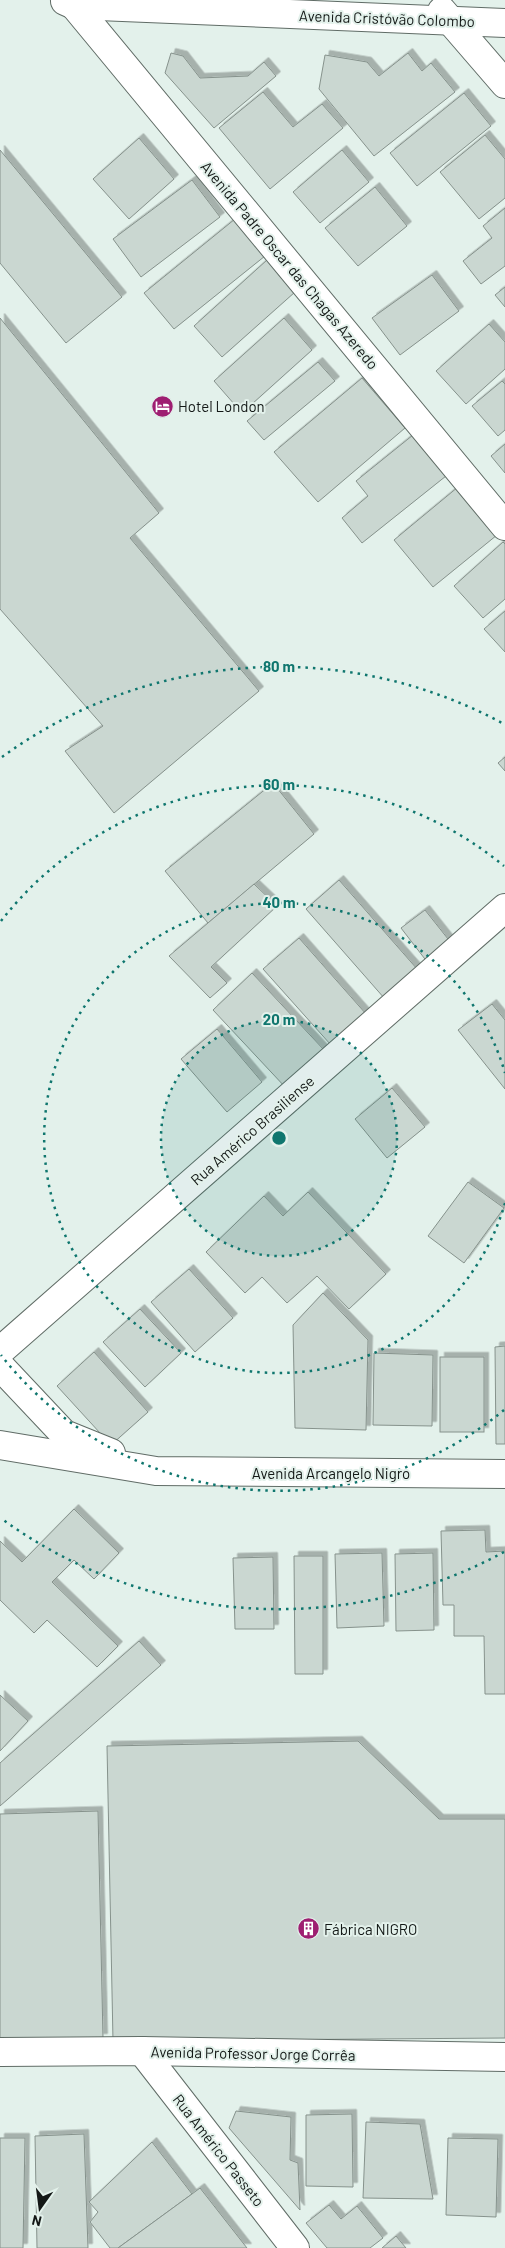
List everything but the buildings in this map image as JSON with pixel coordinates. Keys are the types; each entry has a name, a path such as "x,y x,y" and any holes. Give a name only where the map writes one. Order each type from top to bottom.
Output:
{"street":[{"name":"Avenida Cristóvão Colombo","path":"68,2 441,10 505,23"},
{"name":"Avenida Padre Oscar das Chagas Azeredo","path":"68,2 505,526"},
{"path":"441,10 505,84"},
{"name":"Rua Américo Brasiliense","path":"0,1351 505,908"},
{"name":"Avenida Arcangelo Nigro","path":"0,1366 64,1434 156,1472"},
{"name":"Avenida Arcangelo Nigro","path":"0,1446 156,1472 505,1474"},
{"name":"Avenida Professor Jorge Corrêa","path":"0,2052 142,2051 505,2057"},
{"name":"Rua Américo Passeto","path":"142,2051 295,2248"}],"place":[{"name":"Hotel London","path":"162,406"},
{"name":"Fábrica NIGRO","path":"308,1929"}]}
